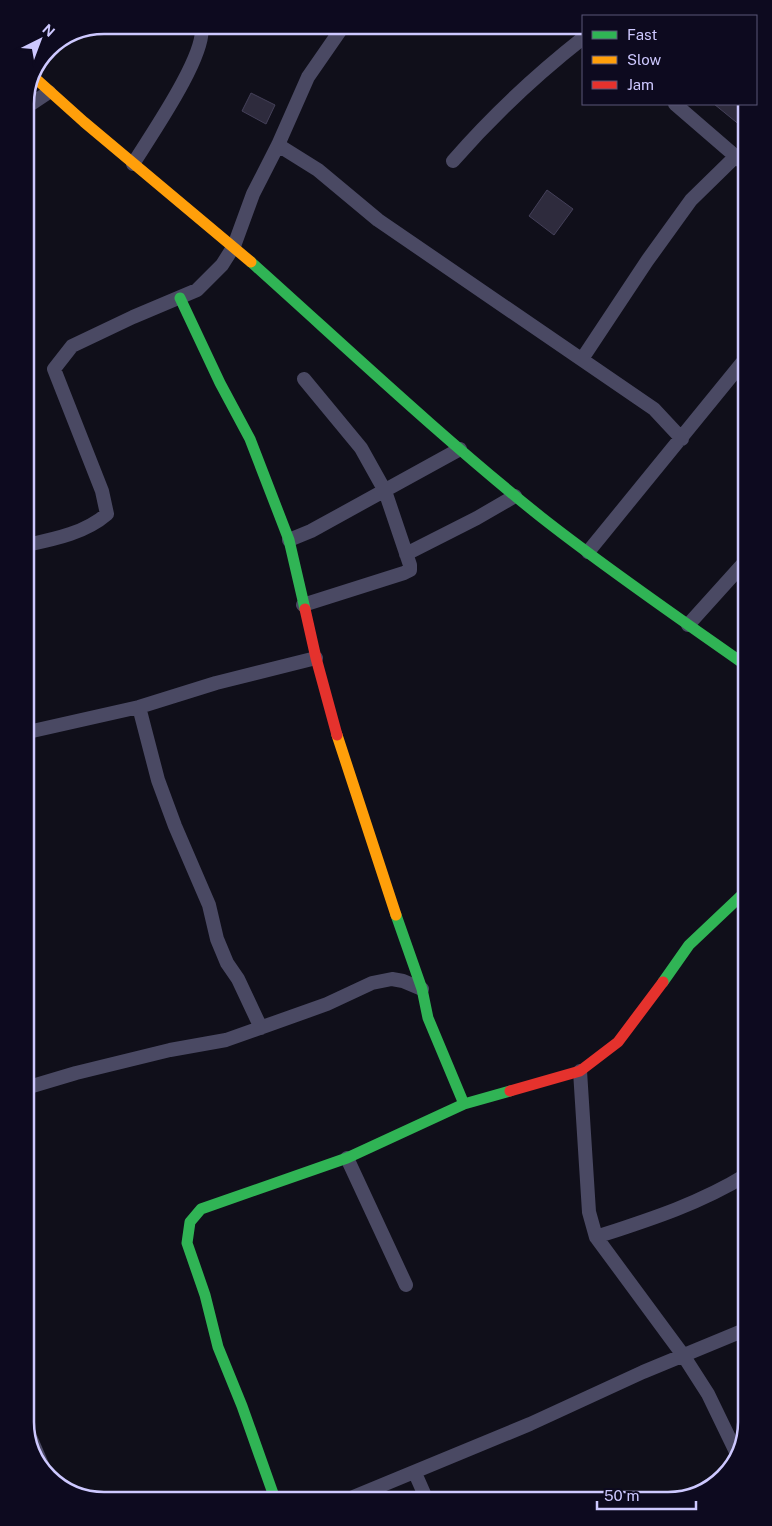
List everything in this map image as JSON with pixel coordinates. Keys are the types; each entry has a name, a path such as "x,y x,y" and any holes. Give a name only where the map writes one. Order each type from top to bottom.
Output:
{"street":[{"path":"133,164 178,91 193,62 201,34"},
{"path":"34,544 60,538 97,522 107,514 102,491 54,369 72,346 133,317 197,290 222,265 234,246 253,194 278,145 308,77 338,34"},
{"path":"453,160 503,108 547,67 582,39"},
{"path":"38,81 133,164 234,246 515,496 588,552 738,660"},
{"path":"34,102 49,92"},
{"path":"676,105 738,158"},
{"path":"278,145 318,170 378,220 654,409 682,439"},
{"path":"582,359 647,261 691,200 738,160"},
{"path":"180,298 220,382 250,439 288,540 316,658 336,731 365,817 385,886 422,989 428,1018 464,1104"},
{"path":"588,552 738,369"},
{"path":"303,605 410,570 410,565 385,491 361,448 304,378"},
{"path":"288,540 311,531 460,449"},
{"path":"406,554 477,518 515,496"},
{"path":"688,625 738,570"},
{"path":"34,731 139,707 216,683 316,658"},
{"path":"139,707 158,780 175,826 209,905 216,939 227,963 238,979 261,1028"},
{"path":"273,1492 242,1406 218,1347 205,1294 187,1242 190,1222 201,1209 347,1158 464,1104 580,1071 618,1042 651,1000 689,945 738,899"},
{"path":"34,1086 95,1068 170,1050 226,1040 327,1004 372,983 392,979 404,981 422,989"},
{"path":"580,1071 589,1212 596,1237 683,1355 708,1394 734,1447"},
{"path":"347,1158 406,1285"},
{"path":"596,1237 673,1212 706,1198 738,1180"},
{"path":"366,1492 530,1424 683,1355 738,1333"},
{"path":"415,1473 423,1492"}],"building":[{"path":"251,93 275,105 266,124 242,111"},
{"path":"715,105 738,105 738,124"},
{"path":"547,190 573,209 554,235 529,216"}],"traffic: fast":[{"path":"251,262 504,487 616,574 738,660"},
{"path":"180,298 220,383 250,439 289,540 305,609"},
{"path":"663,982 689,945 738,899"},
{"path":"396,915 422,989 428,1018 464,1104"},
{"path":"273,1492 242,1406 218,1347 205,1295 187,1243 190,1222 201,1209 347,1158 464,1104 510,1091"}],"traffic: slow":[{"path":"38,81 84,122 251,262"},
{"path":"337,735 396,915"}],"traffic: jam":[{"path":"305,609 337,735"},
{"path":"510,1091 580,1071 618,1042 663,982"}]}
